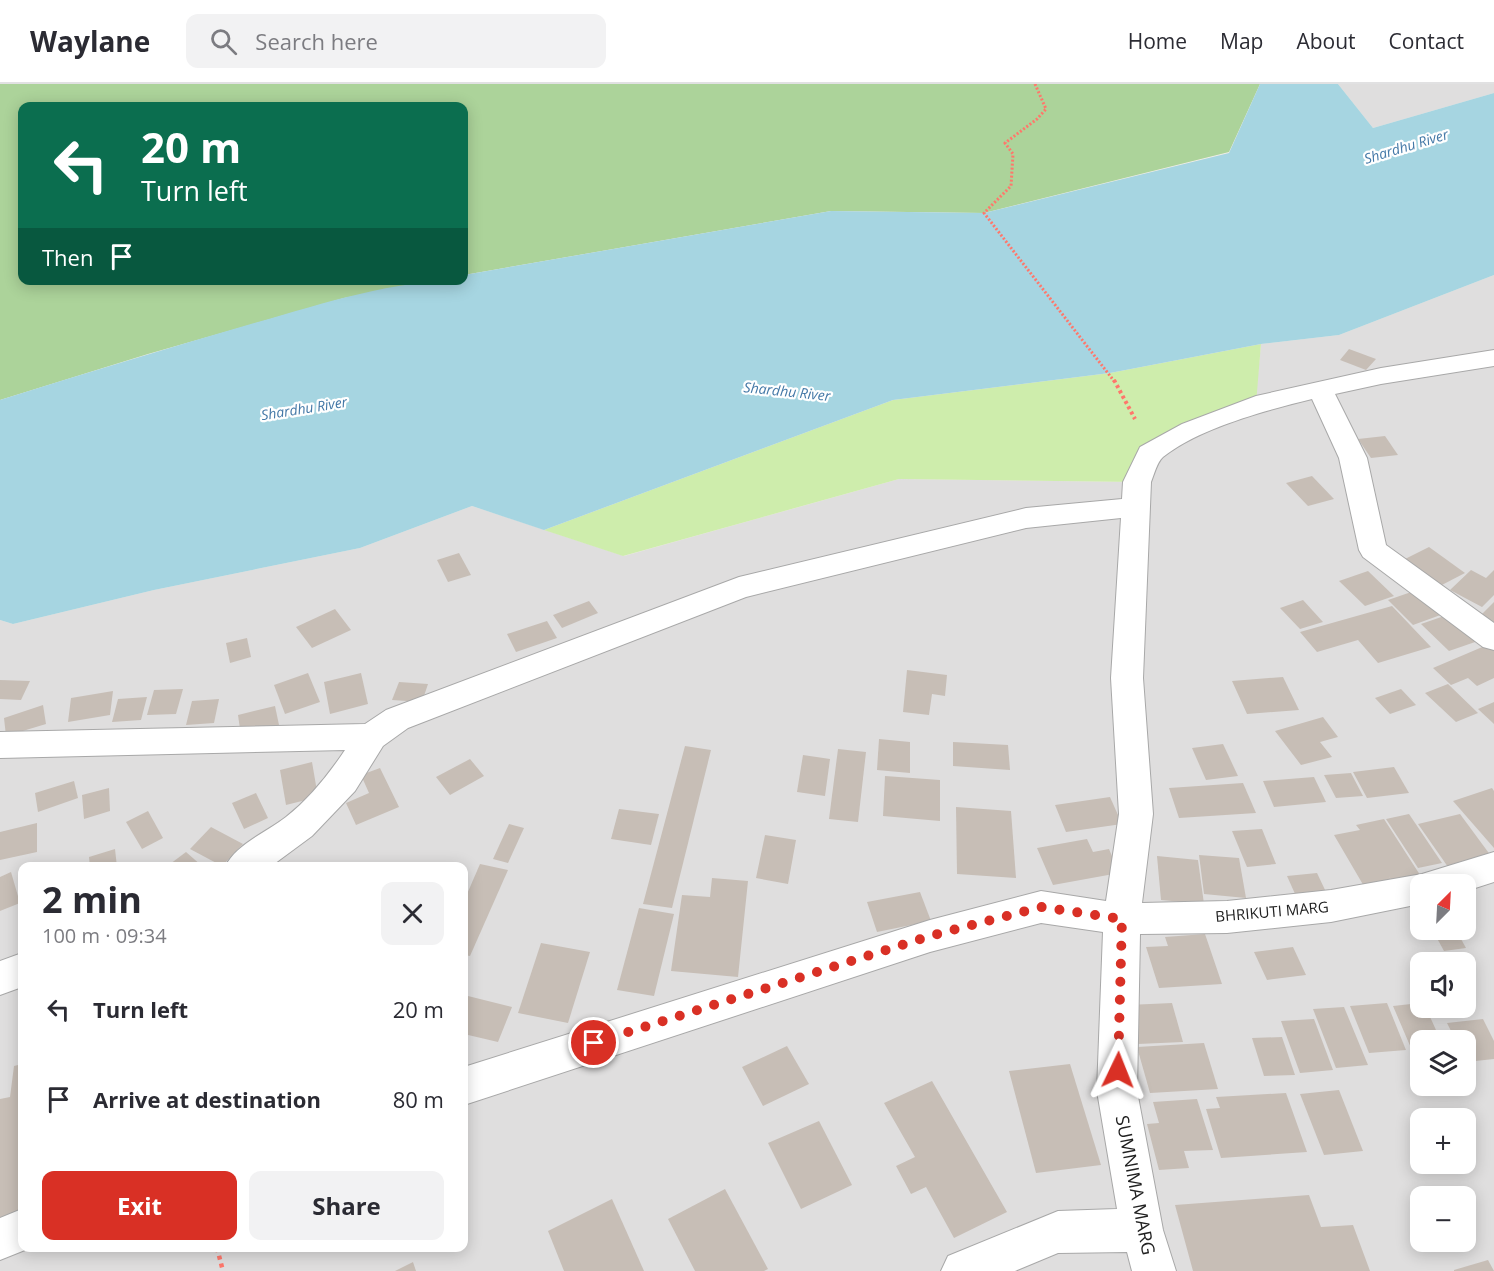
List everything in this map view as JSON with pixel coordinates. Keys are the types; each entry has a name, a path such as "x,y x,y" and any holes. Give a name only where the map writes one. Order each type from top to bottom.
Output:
{"street":[{"name":"SUMNIMA MARG","path":"1154,1271 1142,1230 1117,1091 1122,919 1136,814 1127,678 1137,482 1150,453 1191,430 1256,404 1381,376 1494,358"},
{"path":"1320,390 1353,458 1373,550 1494,639"},
{"path":"250,862 300,826 343,781 370,738 397,719 739,588 1026,518 1136,507"},
{"path":"0,745 370,738"},
{"path":"1471,874 1494,867"},
{"name":"BHRIKUTI MARG","path":"468,1085 930,936 1041,907 1122,919 1227,917 1330,906 1410,891"},
{"path":"0,978 18,971"},
{"path":"963,1271 1058,1232 1142,1230"},
{"path":"0,1239 18,1232"}],"path":[{"path":"1035,84 1046,109 1037,119 1005,143 1013,154 1011,186 984,213 1093,355 1110,373 1135,419"},
{"path":"218,1252 223,1271"}],"shaded area":[{"path":"1338,84 1494,84 1494,93 1373,128"},
{"path":"1494,275 1494,1271 0,1271 0,620 13,624 154,590 360,548 472,506 624,556 899,479 1137,482 1150,453 1255,404 1261,344 1339,335"}],"green space":[{"path":"0,84 1260,84 1229,152 984,213 831,211 468,274 468,102 18,102 18,285 414,285 344,298 148,354 0,400"},
{"path":"1261,344 1256,404 1191,430 1137,482 899,479 623,556 544,530 893,400 1110,373"}],"water":[{"name":"Shardhu River","path":"1260,84 1338,84 1373,128 1494,93 1494,275 1339,335 1261,344 1110,373 893,400 544,530 472,506 360,548 154,590 13,624 0,620 0,400 258,322 386,288 406,285 468,285 468,274 831,211 984,213 1229,153"}],"building":[{"path":"1349,349 1376,359 1366,370 1340,360"},
{"path":"1385,436 1398,455 1371,458 1358,439"},
{"path":"1312,476 1334,499 1308,506 1286,483"},
{"path":"1429,547 1465,573 1436,588 1401,561"},
{"path":"459,553 471,575 448,582 437,560"},
{"path":"1471,570 1486,578 1494,570 1494,595 1482,607 1450,590"},
{"path":"1368,571 1394,596 1365,606 1339,581"},
{"path":"1420,589 1446,613 1413,625 1388,600"},
{"path":"1303,600 1323,622 1300,629 1280,608"},
{"path":"589,601 598,613 562,628 553,615"},
{"path":"1494,602 1494,626 1479,617"},
{"path":"1392,606 1431,647 1378,663 1358,640 1317,652 1300,632"},
{"path":"335,609 351,630 312,648 296,627"},
{"path":"1450,614 1478,641 1449,651 1421,624"},
{"path":"547,621 557,638 516,652 507,634"},
{"path":"247,638 251,657 230,663 226,643"},
{"path":"1487,645 1494,650 1494,678 1477,686 1468,678 1451,685 1433,668"},
{"path":"907,670 947,675 945,696 932,694 929,715 903,712"},
{"path":"308,673 320,702 285,714 274,685"},
{"path":"361,673 368,704 330,714 324,682"},
{"path":"1283,677 1299,710 1247,714 1232,681"},
{"path":"0,680 30,681 21,700 0,699"},
{"path":"399,682 428,684 422,702 392,700"},
{"path":"1448,684 1478,713 1456,722 1425,693"},
{"path":"183,689 176,714 147,715 154,690"},
{"path":"1401,689 1416,705 1390,714 1375,698"},
{"path":"113,691 110,715 68,722 71,698"},
{"path":"147,697 141,720 112,722 118,699"},
{"path":"219,699 214,723 186,725 192,701"},
{"path":"1494,702 1494,724 1478,709"},
{"path":"43,705 46,724 6,736 4,718"},
{"path":"275,706 279,725 241,736 238,715"},
{"path":"1323,717 1338,737 1320,742 1332,757 1301,765 1275,731"},
{"path":"879,739 910,742 910,773 877,770"},
{"path":"953,742 1008,745 1010,770 953,766"},
{"path":"1223,744 1238,776 1206,780 1192,748"},
{"path":"685,746 711,750 672,908 643,904"},
{"path":"838,749 866,752 858,822 829,819"},
{"path":"803,755 830,759 825,796 797,792"},
{"path":"470,759 484,776 450,795 436,777"},
{"path":"312,762 318,797 286,805 280,770"},
{"path":"1394,767 1409,793 1367,798 1353,772"},
{"path":"380,768 399,807 356,825 346,803 369,793 361,775"},
{"path":"1351,773 1363,796 1336,798 1324,775"},
{"path":"885,776 940,780 940,821 883,816"},
{"path":"1314,777 1326,802 1274,807 1263,781"},
{"path":"74,781 78,798 38,812 35,793"},
{"path":"1243,783 1256,813 1179,818 1169,788"},
{"path":"109,788 110,811 84,819 82,795"},
{"path":"1492,788 1494,791 1494,848 1453,801"},
{"path":"256,793 268,818 244,829 232,803"},
{"path":"1110,797 1122,824 1066,832 1055,805"},
{"path":"956,807 1011,811 1016,878 957,874"},
{"path":"619,809 659,814 651,845 611,839"},
{"path":"148,811 163,838 142,849 126,822"},
{"path":"1409,814 1442,863 1418,868 1386,819"},
{"path":"1460,814 1491,856 1448,867 1418,824"},
{"path":"1384,819 1419,874 1410,874 1410,880 1393,884 1389,876 1392,883 1365,888 1334,835 1360,830 1356,825"},
{"path":"37,823 37,852 0,860 0,832"},
{"path":"509,824 524,828 508,863 493,859"},
{"path":"211,827 243,844 226,862 214,862 190,849"},
{"path":"1262,829 1276,864 1247,867 1232,831"},
{"path":"765,835 796,840 788,884 756,878"},
{"path":"1087,839 1093,852 1109,849 1119,873 1053,885 1037,848"},
{"path":"115,849 116,862 90,862 89,857"},
{"path":"186,852 197,862 173,862"},
{"path":"1199,855 1239,858 1246,898 1204,894"},
{"path":"1157,856 1198,860 1204,904 1161,900"},
{"path":"480,864 508,870 470,956 468,956 468,892"},
{"path":"11,872 18,904 0,911 0,877"},
{"path":"1317,873 1326,892 1296,896 1287,876"},
{"path":"712,878 748,881 738,977 671,971 682,895 710,897"},
{"path":"920,892 931,921 877,932 867,902"},
{"path":"639,908 674,914 654,996 617,990"},
{"path":"1205,934 1222,984 1159,988 1146,947 1168,946 1165,937"},
{"path":"1438,940 1462,940 1466,948 1444,951"},
{"path":"541,943 590,952 568,1023 518,1013"},
{"path":"1293,947 1306,975 1267,980 1254,952"},
{"path":"468,996 512,1007 498,1042 468,1035"},
{"path":"1172,1003 1183,1042 1138,1044 1128,1005"},
{"path":"1387,1003 1406,1050 1369,1053 1350,1006"},
{"path":"1410,1004 1410,1018 1431,1018 1436,1030 1410,1030 1410,1046 1393,1006"},
{"path":"1344,1007 1368,1065 1336,1068 1313,1009"},
{"path":"1314,1019 1333,1070 1300,1073 1281,1021"},
{"path":"1483,1019 1494,1041 1494,1059 1476,1061 1476,1030 1450,1030 1447,1023"},
{"path":"1282,1037 1295,1075 1264,1076 1252,1038"},
{"path":"1204,1043 1218,1089 1150,1093 1137,1047"},
{"path":"787,1046 809,1084 763,1106 742,1067"},
{"path":"1070,1064 1101,1165 1036,1173 1009,1071"},
{"path":"18,1065 18,1217 0,1224 0,1099 10,1097 14,1066"},
{"path":"932,1081 1007,1212 954,1238 926,1187 911,1194 896,1166 915,1157 884,1103"},
{"path":"1339,1090 1363,1151 1324,1155 1300,1094"},
{"path":"1286,1093 1307,1152 1221,1158 1206,1109 1220,1108 1216,1097"},
{"path":"1197,1099 1213,1150 1184,1151 1189,1168 1159,1170 1147,1124 1159,1123 1153,1102"},
{"path":"819,1121 852,1185 801,1209 768,1143"},
{"path":"725,1189 768,1269 764,1271 695,1271 668,1219"},
{"path":"1309,1195 1321,1227 1353,1225 1370,1271 1193,1271 1175,1205"},
{"path":"612,1199 644,1271 564,1271 548,1231"},
{"path":"1488,1260 1494,1271 1454,1271 1454,1270"},
{"path":"413,1262 416,1271 395,1271"}],"route":[{"path":"594,1043 930,936 1041,907 1122,919 1118,1070"}]}
